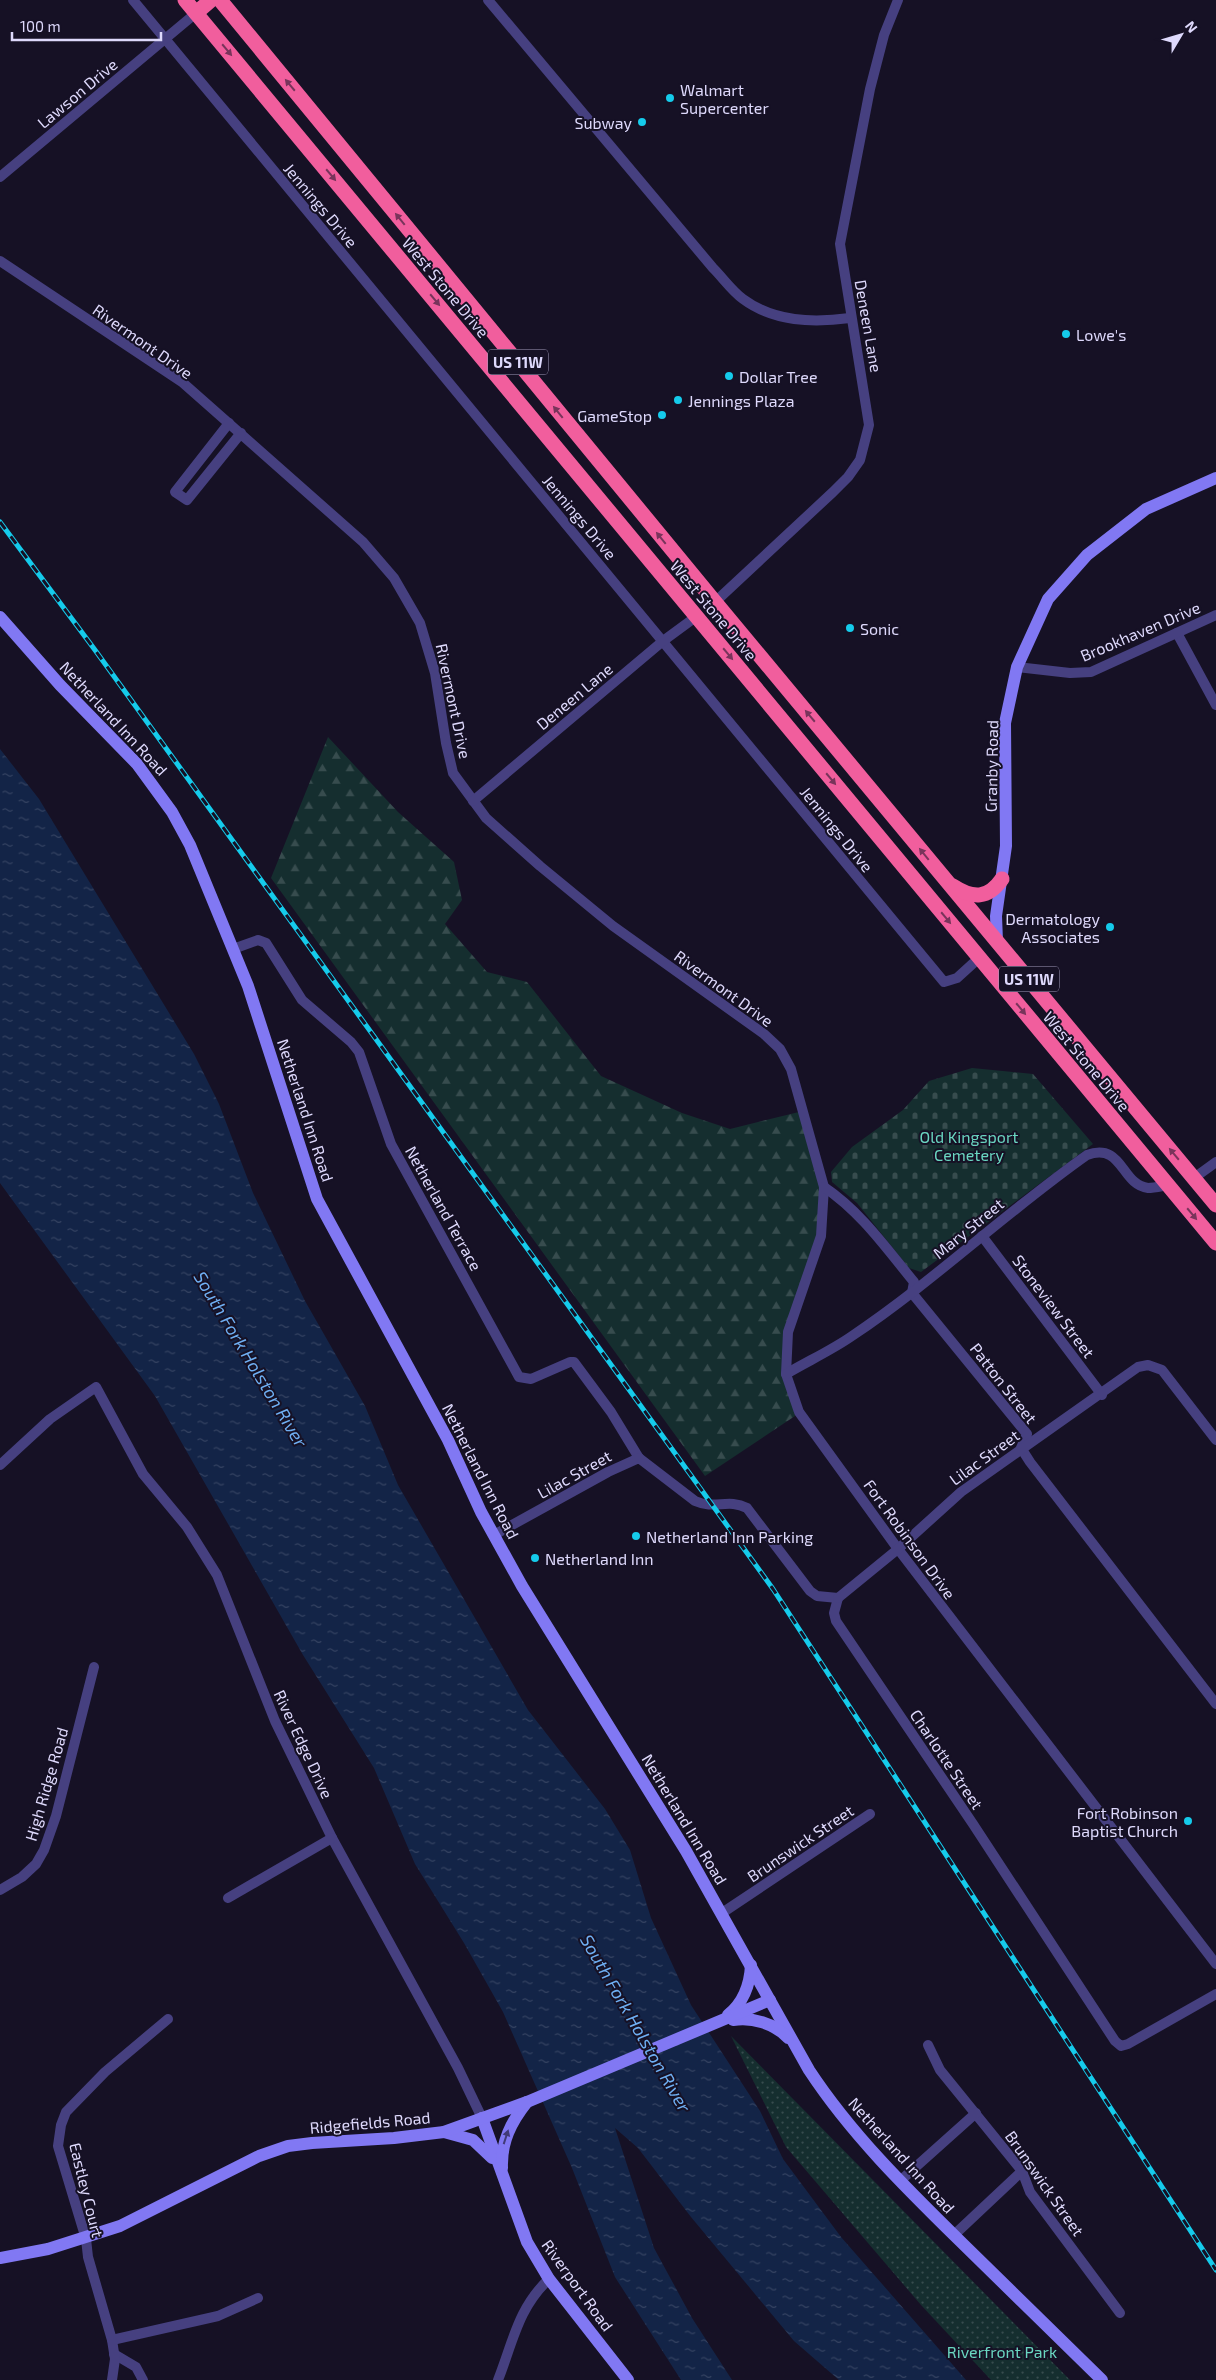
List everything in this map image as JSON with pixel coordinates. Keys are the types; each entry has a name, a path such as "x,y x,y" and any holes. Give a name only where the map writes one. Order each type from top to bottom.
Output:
{"highway":[{"name":"West Stone Drive","path":"185,0 1216,1243"},
{"path":"196,13 211,0"},
{"name":"West Stone Drive","path":"220,0 714,602 1216,1205"},
{"path":"697,616 714,602"},
{"path":"948,883 970,894 980,895 993,891 1002,879"},
{"path":"979,958 997,941"},
{"path":"1168,1185 1194,1178"}],"main road":[{"name":"Granby Road","path":"997,941 996,916 1006,846 1005,723 1017,667 1048,599 1087,556 1146,509 1216,478"},
{"name":"Netherland Inn Road","path":"0,617 60,685 138,764 156,786 190,845 233,949 262,1026 302,1160 317,1199 444,1431 481,1512 540,1617 589,1691 722,1913 795,2046 824,2093 859,2137 900,2181 1102,2380"},
{"path":"751,1965 751,1980 734,2016 752,2019 772,2026 785,2035 795,2046"},
{"name":"Ridgefields Road","path":"0,2258 48,2249 86,2239 146,2215 274,2150 312,2143 394,2138 444,2132 527,2102 770,2000"},
{"path":"503,2178 503,2147 508,2131 527,2102"},
{"name":"Riverport Road","path":"482,2118 527,2242 549,2279 628,2380"},
{"path":"444,2132 463,2135 483,2147 503,2178"}],"street":[{"name":"Jennings Drive","path":"134,0 164,39 944,982 957,978 979,958"},
{"path":"488,0 741,298 776,315 804,321 850,318"},
{"name":"Deneen Lane","path":"714,602 838,487 860,460 869,425 850,318 840,244 870,89 884,35 898,0"},
{"name":"Lawson Drive","path":"0,177 196,13"},
{"name":"Rivermont Drive","path":"0,261 160,366 242,433 380,559 409,601 429,648 454,773 473,801 502,834 613,926 764,1034 780,1049 791,1069"},
{"path":"229,423 176,492 187,500 242,433"},
{"name":"Brookhaven Drive","path":"1017,667 1070,673 1090,672 1216,615"},
{"name":"Deneen Lane","path":"473,801 663,641 697,616"},
{"path":"1177,633 1216,705"},
{"name":"Netherland Terrace","path":"233,949 258,940 266,943 302,1000 351,1042 359,1052 391,1144 519,1377 527,1380 574,1362 611,1412 638,1458"},
{"name":"Fort Robinson Drive","path":"791,1069 824,1187 821,1236 788,1332 786,1374 799,1412 898,1550 1216,1964"},
{"name":"Mary Street","path":"786,1374 851,1337 912,1293 1079,1161 1097,1152 1111,1155 1136,1182 1147,1188 1168,1185"},
{"path":"1194,1178 1216,1162"},
{"name":"Patton Street","path":"824,1187 843,1200 862,1218 914,1282 912,1293 1027,1434 1021,1448 1216,1704"},
{"name":"Stoneview Street","path":"982,1236 1102,1395"},
{"name":"Lilac Street","path":"838,1598 898,1550 961,1492 1021,1448 1102,1395 1138,1367 1148,1365 1162,1370 1216,1440"},
{"name":"River Edge Drive","path":"0,1466 50,1419 96,1387 143,1474 187,1528 217,1575 274,1721 332,1838 453,2060 482,2118"},
{"path":"638,1458 695,1502 704,1506 737,1503 748,1508 810,1591 817,1596 838,1598"},
{"name":"Lilac Street","path":"494,1535 608,1472 638,1458"},
{"name":"Charlotte Street","path":"838,1598 834,1613 836,1620 973,1824 1110,2035 1121,2046 1216,1994"},
{"name":"High Ridge Road","path":"0,1890 22,1877 36,1864 44,1850 56,1816 94,1667"},
{"name":"Brunswick Street","path":"722,1913 870,1814"},
{"path":"228,1898 332,1838"},
{"name":"Eastley Court","path":"112,2380 114,2354 112,2340 88,2257 86,2239 58,2146 61,2125 66,2112 105,2072 168,2019"},
{"name":"Brunswick Street","path":"928,2045 940,2070 1022,2171 1030,2192 1120,2313"},
{"path":"900,2181 976,2113"},
{"path":"954,2235 1022,2171"},
{"path":"498,2380 521,2314 535,2293 549,2279"},
{"path":"112,2340 218,2316 258,2298"},
{"path":"114,2354 136,2367 143,2380"}],"green space":[{"path":"328,737 398,812 454,862 462,900 445,924 487,972 527,982 601,1076 682,1113 730,1129 803,1111 824,1187 824,1212 788,1332 786,1374 795,1416 705,1476 271,878"},
{"name":"Old Kingsport Cemetery","path":"972,1068 1033,1074 1093,1144 921,1272 909,1268 857,1203 832,1182 831,1172 852,1147 903,1110 929,1081"},
{"name":"Riverfront Park","path":"731,2036 1070,2380 991,2380 921,2305 786,2147"}],"water":[{"name":"South Fork Holston River","path":"0,749 39,799 194,1054 219,1104 253,1193 305,1301 365,1406 398,1485 528,1710 605,1809 630,1850 651,1918 691,2005 760,2111 783,2159 841,2237 966,2380 839,2380 794,2341 691,2217 638,2148 615,2128 654,2248 692,2318 732,2380 681,2380 615,2277 572,2168 503,2012 464,1943 415,1864 374,1768 303,1655 155,1396 0,1183"}],"railway":[{"path":"0,522 95,650 773,1589 1216,2270"}],"place":[{"name":"Walmart Supercenter","path":"670,98"},
{"name":"Subway","path":"642,122"},
{"name":"Lowe's","path":"1066,334"},
{"name":"Dollar Tree","path":"729,376"},
{"name":"Jennings Plaza","path":"678,400"},
{"name":"GameStop","path":"662,415"},
{"name":"Sonic","path":"850,628"},
{"name":"Dermatology Associates","path":"1110,927"},
{"name":"Netherland Inn Parking","path":"636,1536"},
{"name":"Netherland Inn","path":"535,1558"},
{"name":"Fort Robinson Baptist Church","path":"1188,1821"}]}
